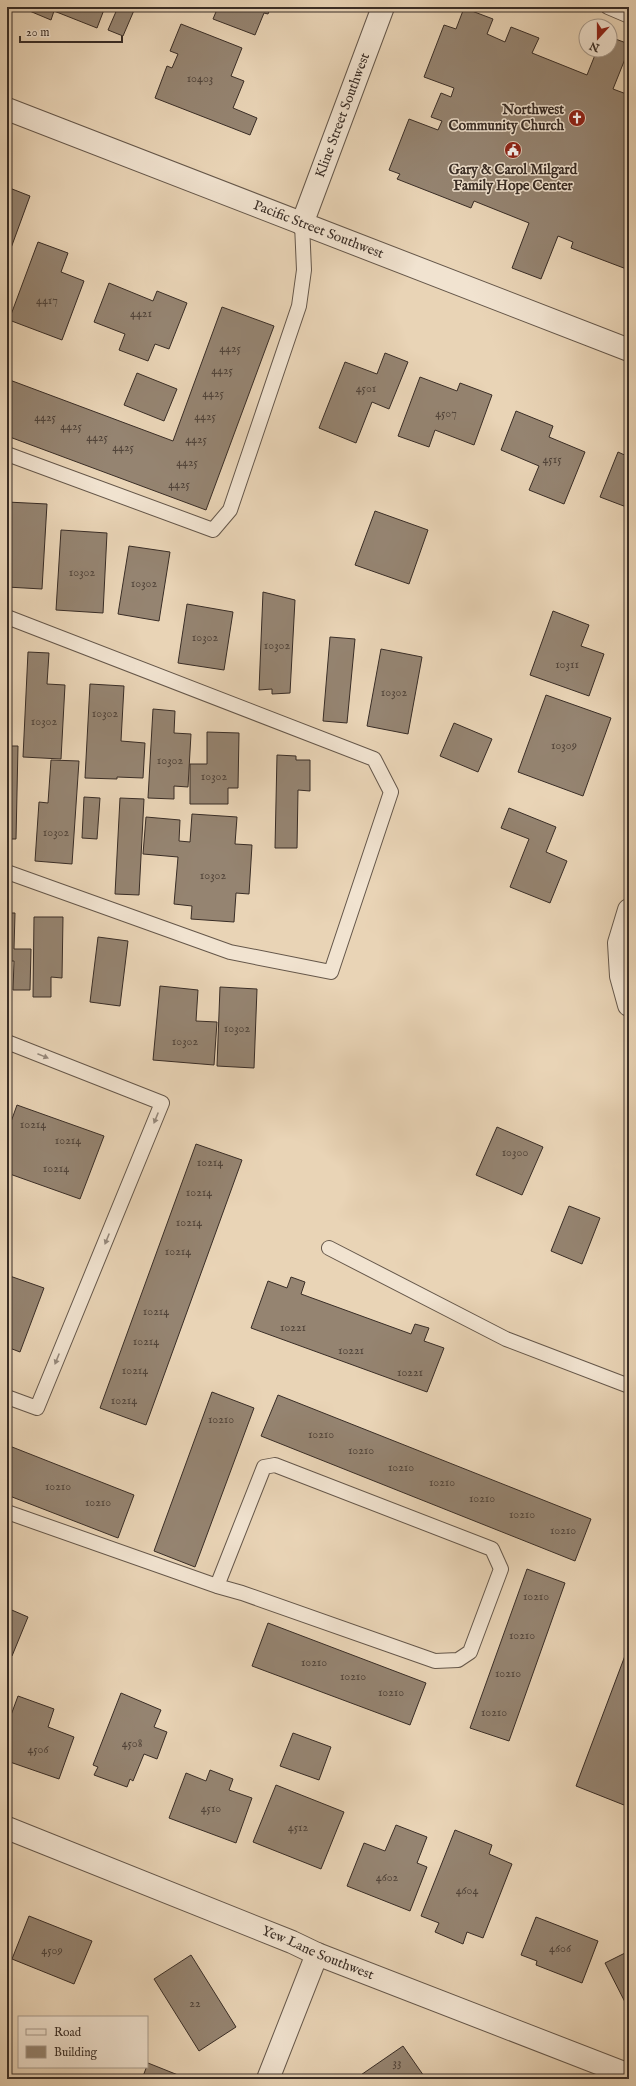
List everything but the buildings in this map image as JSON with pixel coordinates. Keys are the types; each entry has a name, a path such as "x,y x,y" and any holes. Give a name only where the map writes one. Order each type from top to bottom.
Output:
{"street":[{"name":"Kline Street Southwest","path":"302,224 383,7"},
{"name":"Pacific Street Southwest","path":"7,109 629,350"},
{"path":"629,910 619,943 621,976 629,1005"},
{"name":"Yew Lane Southwest","path":"7,1828 292,1942 317,1954 629,2075"},
{"path":"268,2079 317,1954"}],"lane":[{"path":"608,7 629,16"},
{"path":"7,454 213,530 230,510 299,306 304,270 302,224"},
{"path":"7,617 374,758 391,792 331,972 230,952 7,872"},
{"path":"7,1042 162,1103 37,1408 7,1396"},
{"path":"329,1248 506,1339 629,1386"},
{"path":"7,1512 217,1586 242,1593 435,1661 458,1660 470,1652 502,1569 492,1550 275,1465 264,1467 217,1586"}],"place":[{"name":"Northwest Community Church","path":"577,118"},
{"name":"Gary & Carol Milgard Family Hope Center","path":"513,150"}]}
